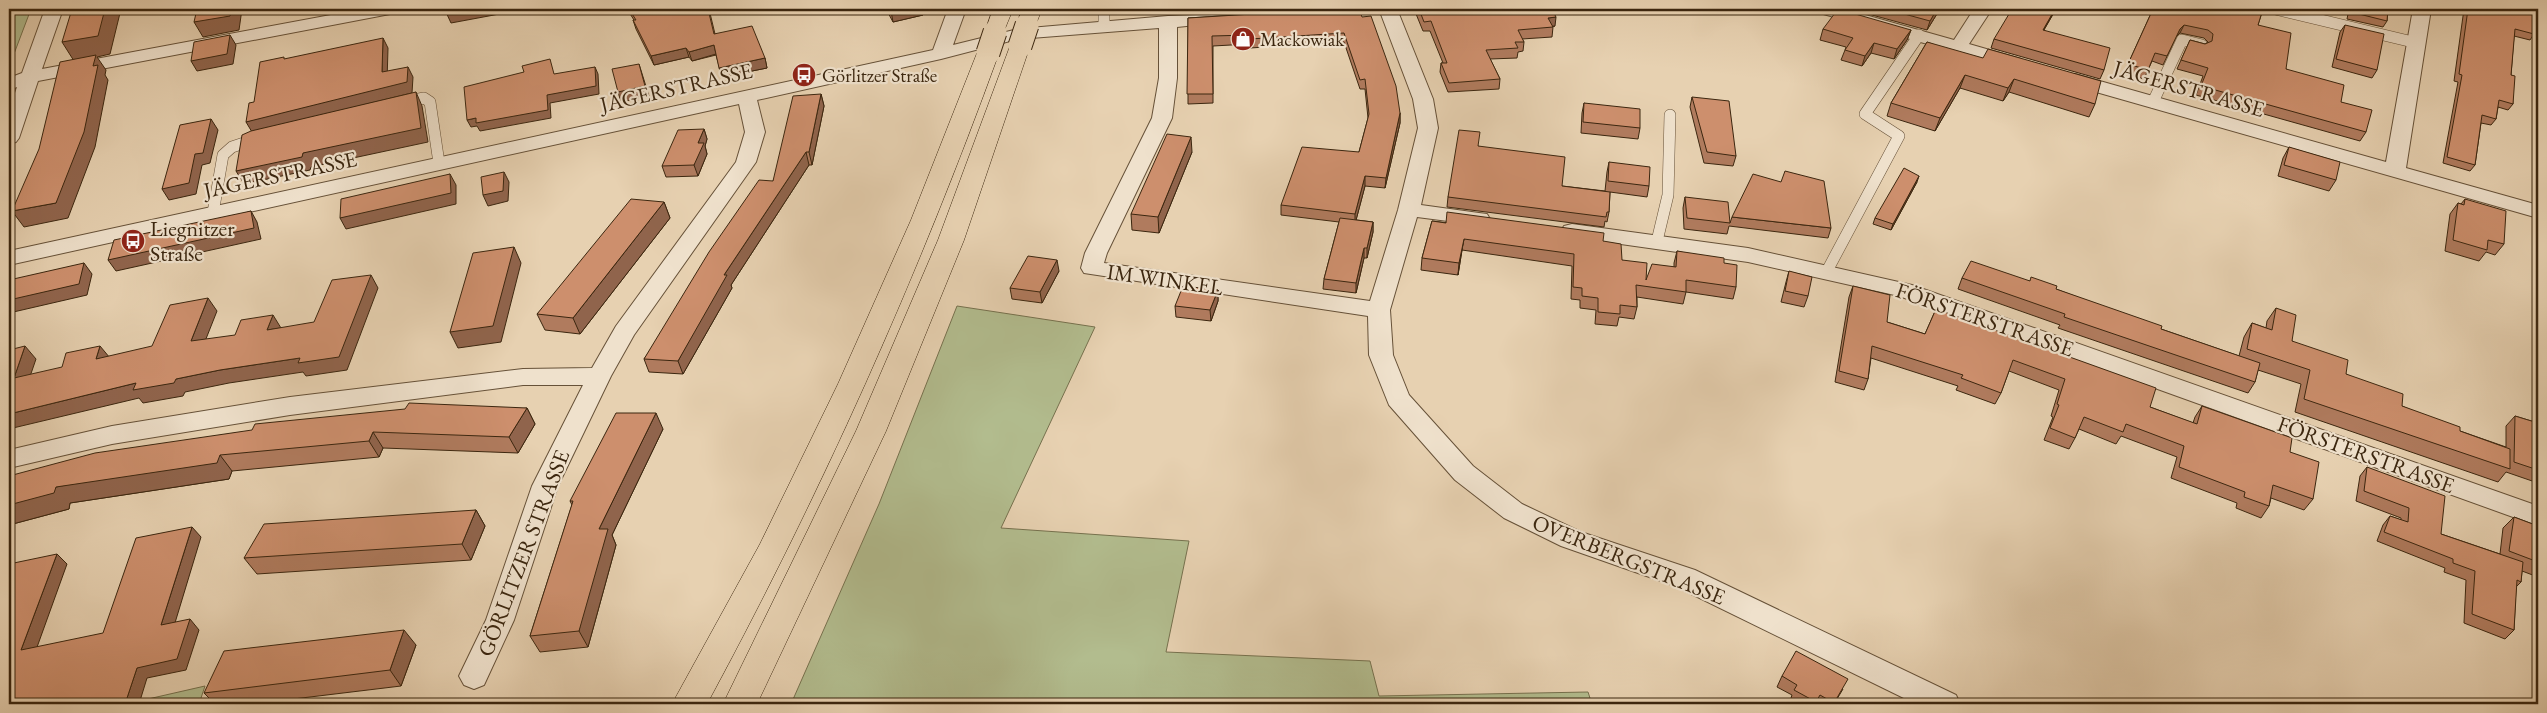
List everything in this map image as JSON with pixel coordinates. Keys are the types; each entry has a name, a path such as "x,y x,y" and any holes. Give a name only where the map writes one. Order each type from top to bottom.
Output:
{"highway":[{"path":"689,704 734,623 825,442 871,342 950,160 1003,9"},
{"path":"740,704 871,431 952,240 1026,27"}],"street":[{"path":"9,138 54,9"},
{"path":"9,84 29,77 390,9"},
{"path":"941,54 957,9"},
{"path":"1379,310 1409,210 1428,128 1423,99 1388,9"},
{"path":"1826,9 2032,68"},
{"path":"1958,47 1983,9"},
{"path":"2395,171 2422,9"},
{"name":"JÄGERSTRASSE","path":"9,258 746,95 941,54 1018,34 1104,18 1168,22 1211,14 1232,17"},
{"name":"IM WINKEL","path":"1168,22 1168,78 1162,118 1096,253 1092,268 1379,310"},
{"name":"JÄGERSTRASSE","path":"2051,73 2538,212"},
{"name":"GÖRLITZER STRASSE","path":"474,676 500,620 545,486 599,376 624,332 746,162 755,132 746,95"},
{"path":"1409,210 1504,222"},
{"name":"FÖRSTERSTRASSE","path":"1552,228 1748,255 1904,290 2538,516"},
{"name":"OVERBERGSTRASSE","path":"1379,310 1381,355 1398,399 1464,473 1513,511 1571,540 1685,578 1945,704"},
{"path":"9,459 112,435 290,406 514,378 599,376"}],"lane":[{"path":"2274,9 2416,43"},
{"path":"1827,272 1899,136 1865,114 1919,35"},
{"path":"2153,102 2182,40 2202,45"},
{"path":"395,104 424,98 430,102 434,116 439,163"},
{"path":"1657,242 1668,195 1670,115"},
{"path":"213,214 222,154 232,146 266,136"}],"green space":[{"path":"9,9 31,9 9,67"},
{"path":"957,306 1095,327 1001,528 1189,541 1166,652 1370,661 1379,696 1588,692 1592,704 791,704 879,504"},
{"path":"205,686 199,704 146,704 148,699"}],"building":[{"path":"72,9 105,9 98,36 62,42"},
{"path":"197,9 232,9 230,16 194,22"},
{"path":"629,9 708,9 714,34 752,26 765,58 719,68 714,45 689,52 686,48 651,56 633,20 636,20"},
{"path":"1359,9 1362,17 1371,16 1396,86 1400,113 1386,178 1365,176 1355,214 1281,205 1302,147 1359,152 1369,114 1365,79 1360,80 1344,33 1250,39 1249,35 1212,36 1213,94 1187,94 1188,18"},
{"path":"1419,9 1552,9 1556,17 1548,18 1553,27 1518,30 1524,42 1515,42 1518,48 1486,50 1500,79 1449,83 1441,63 1447,63 1431,21 1424,22"},
{"path":"1838,9 1911,30 1897,49 1874,43 1865,56 1845,50 1853,38 1823,29"},
{"path":"1886,9 1937,9 1930,21"},
{"path":"2012,9 2055,9 2043,30 2110,48 2104,70 1994,39"},
{"path":"2153,9 2169,9 2197,14 2198,9 2263,9 2258,25 2291,33 2286,69 2344,85 2341,102 2372,110 2366,132 2201,86 2208,68 2181,60 2190,40 2205,44 2212,41 2213,34 2208,30 2184,25 2180,29 2167,56 2155,53 2148,70 2128,64"},
{"path":"2351,9 2388,9 2387,21 2351,12"},
{"path":"2468,9 2538,9 2534,34 2515,29 2511,75 2515,76 2513,104 2499,100 2496,119 2482,115 2475,165 2447,157 2462,75 2459,74"},
{"path":"2345,25 2384,34 2377,70 2336,59"},
{"path":"230,35 227,54 191,61 194,42"},
{"path":"383,38 382,72 408,67 407,82 246,122 249,103 254,102 260,62 284,57 284,59"},
{"path":"1927,42 1983,58 1988,49 2101,81 2095,104 2014,79 2008,88 1965,75 1940,118 1891,103"},
{"path":"96,55 93,66 98,65 84,132 56,203 12,211 39,149 60,62"},
{"path":"550,59 554,74 595,67 596,86 547,95 548,110 476,123 476,118 467,120 464,87 524,72 522,66"},
{"path":"639,64 645,86 618,92 612,69"},
{"path":"416,92 421,128 303,153 302,157 236,171 242,135 251,131"},
{"path":"821,94 809,152 806,152 724,275 727,275 678,361 644,359 709,252 759,180 773,181 793,96"},
{"path":"1692,97 1729,101 1736,156 1707,152"},
{"path":"1584,103 1640,109 1640,128 1583,122"},
{"path":"211,119 203,153 195,154 189,183 162,189 180,125"},
{"path":"704,129 698,143 704,143 694,165 662,166 678,130"},
{"path":"1459,130 1480,132 1478,146 1565,157 1562,186 1610,192 1609,212 1607,212 1606,217 1448,197"},
{"path":"1167,134 1191,137 1158,217 1131,214"},
{"path":"2289,147 2340,162 2336,180 2284,165"},
{"path":"1609,162 1650,167 1649,186 1608,181"},
{"path":"1904,168 1919,176 1893,224 1875,218"},
{"path":"1785,171 1824,181 1831,228 1732,217 1753,174 1781,182"},
{"path":"504,172 503,191 483,195 481,177"},
{"path":"450,174 451,193 340,218 341,199"},
{"path":"1685,197 1728,202 1730,223 1687,218"},
{"path":"631,199 664,202 573,318 537,314"},
{"path":"2465,199 2506,211 2504,244 2488,240 2487,250 2453,240 2458,203 2464,205"},
{"path":"251,211 254,228 108,260 114,240"},
{"path":"1447,212 1604,233 1603,241 1621,244 1622,260 1647,263 1646,280 1652,264 1676,267 1677,251 1724,258 1724,263 1737,265 1736,287 1686,280 1686,292 1636,285 1637,307 1620,305 1620,314 1598,312 1598,298 1582,296 1582,288 1573,287 1574,254 1464,239 1459,263 1422,258 1432,221 1446,223"},
{"path":"1340,218 1373,222 1367,248 1364,248 1356,283 1324,279"},
{"path":"514,247 493,326 450,332 473,253"},
{"path":"1028,256 1057,260 1040,292 1010,288"},
{"path":"1971,261 2030,281 2031,277 2057,286 2056,289 2162,326 2161,329 2260,363 2255,382 2064,317 2065,314 1962,278"},
{"path":"84,263 79,284 9,300 9,280"},
{"path":"1789,271 1812,277 1808,296 1785,291"},
{"path":"371,275 339,357 298,363 300,358 220,370 176,379 174,383 133,390 136,383 9,414 9,350 25,346 14,378 62,367 66,353 100,346 96,359 152,346 170,305 208,298 191,341 235,335 241,320 273,315 267,330 314,322 332,280"},
{"path":"1183,286 1218,290 1210,310 1175,306"},
{"path":"1853,286 1890,295 1887,322 1925,334 1936,309 2156,388 2150,407 2197,424 2202,406 2292,438 2290,452 2319,462 2313,499 2273,485 2269,506 2244,497 2245,492 2179,467 2184,446 2126,424 2123,432 2084,417 2075,438 2050,428 2059,405 2057,404 2065,379 2013,360 2001,393 1961,378 1963,375 1872,346 1868,379 1839,371"},
{"path":"2276,308 2296,315 2292,341 2348,360 2346,374 2403,394 2402,406 2460,427 2460,431 2510,449 2510,469 2304,399 2310,370 2247,349 2252,323 2272,330"},
{"path":"409,403 527,408 509,437 373,432 369,441 220,455 217,463 56,487 54,493 9,505 9,476 95,453 252,430 255,424 405,409"},
{"path":"616,413 656,413 599,529 608,529 579,631 530,636 573,501 570,501"},
{"path":"2515,416 2538,423 2538,470 2514,462"},
{"path":"2367,467 2445,496 2441,534 2523,562 2521,582 2517,580 2514,630 2472,614 2475,571 2453,563 2453,559 2384,532 2390,516 2408,522 2409,508 2364,491"},
{"path":"476,510 462,544 244,558 264,524"},
{"path":"2514,517 2538,526 2538,562 2509,551"},
{"path":"192,527 161,625 190,619 177,659 137,668 125,704 9,704 9,564 57,554 21,650 103,633 136,538"},
{"path":"404,630 390,670 204,693 224,651"},
{"path":"1796,651 1848,679 1834,703 1820,695 1816,702 1794,690 1797,685 1782,676"}],"place":[{"name":"Mackowiak","path":"1243,39"},
{"name":"Görlitzer Straße","path":"804,75"},
{"name":"Liegnitzer Straße","path":"133,241"}]}
